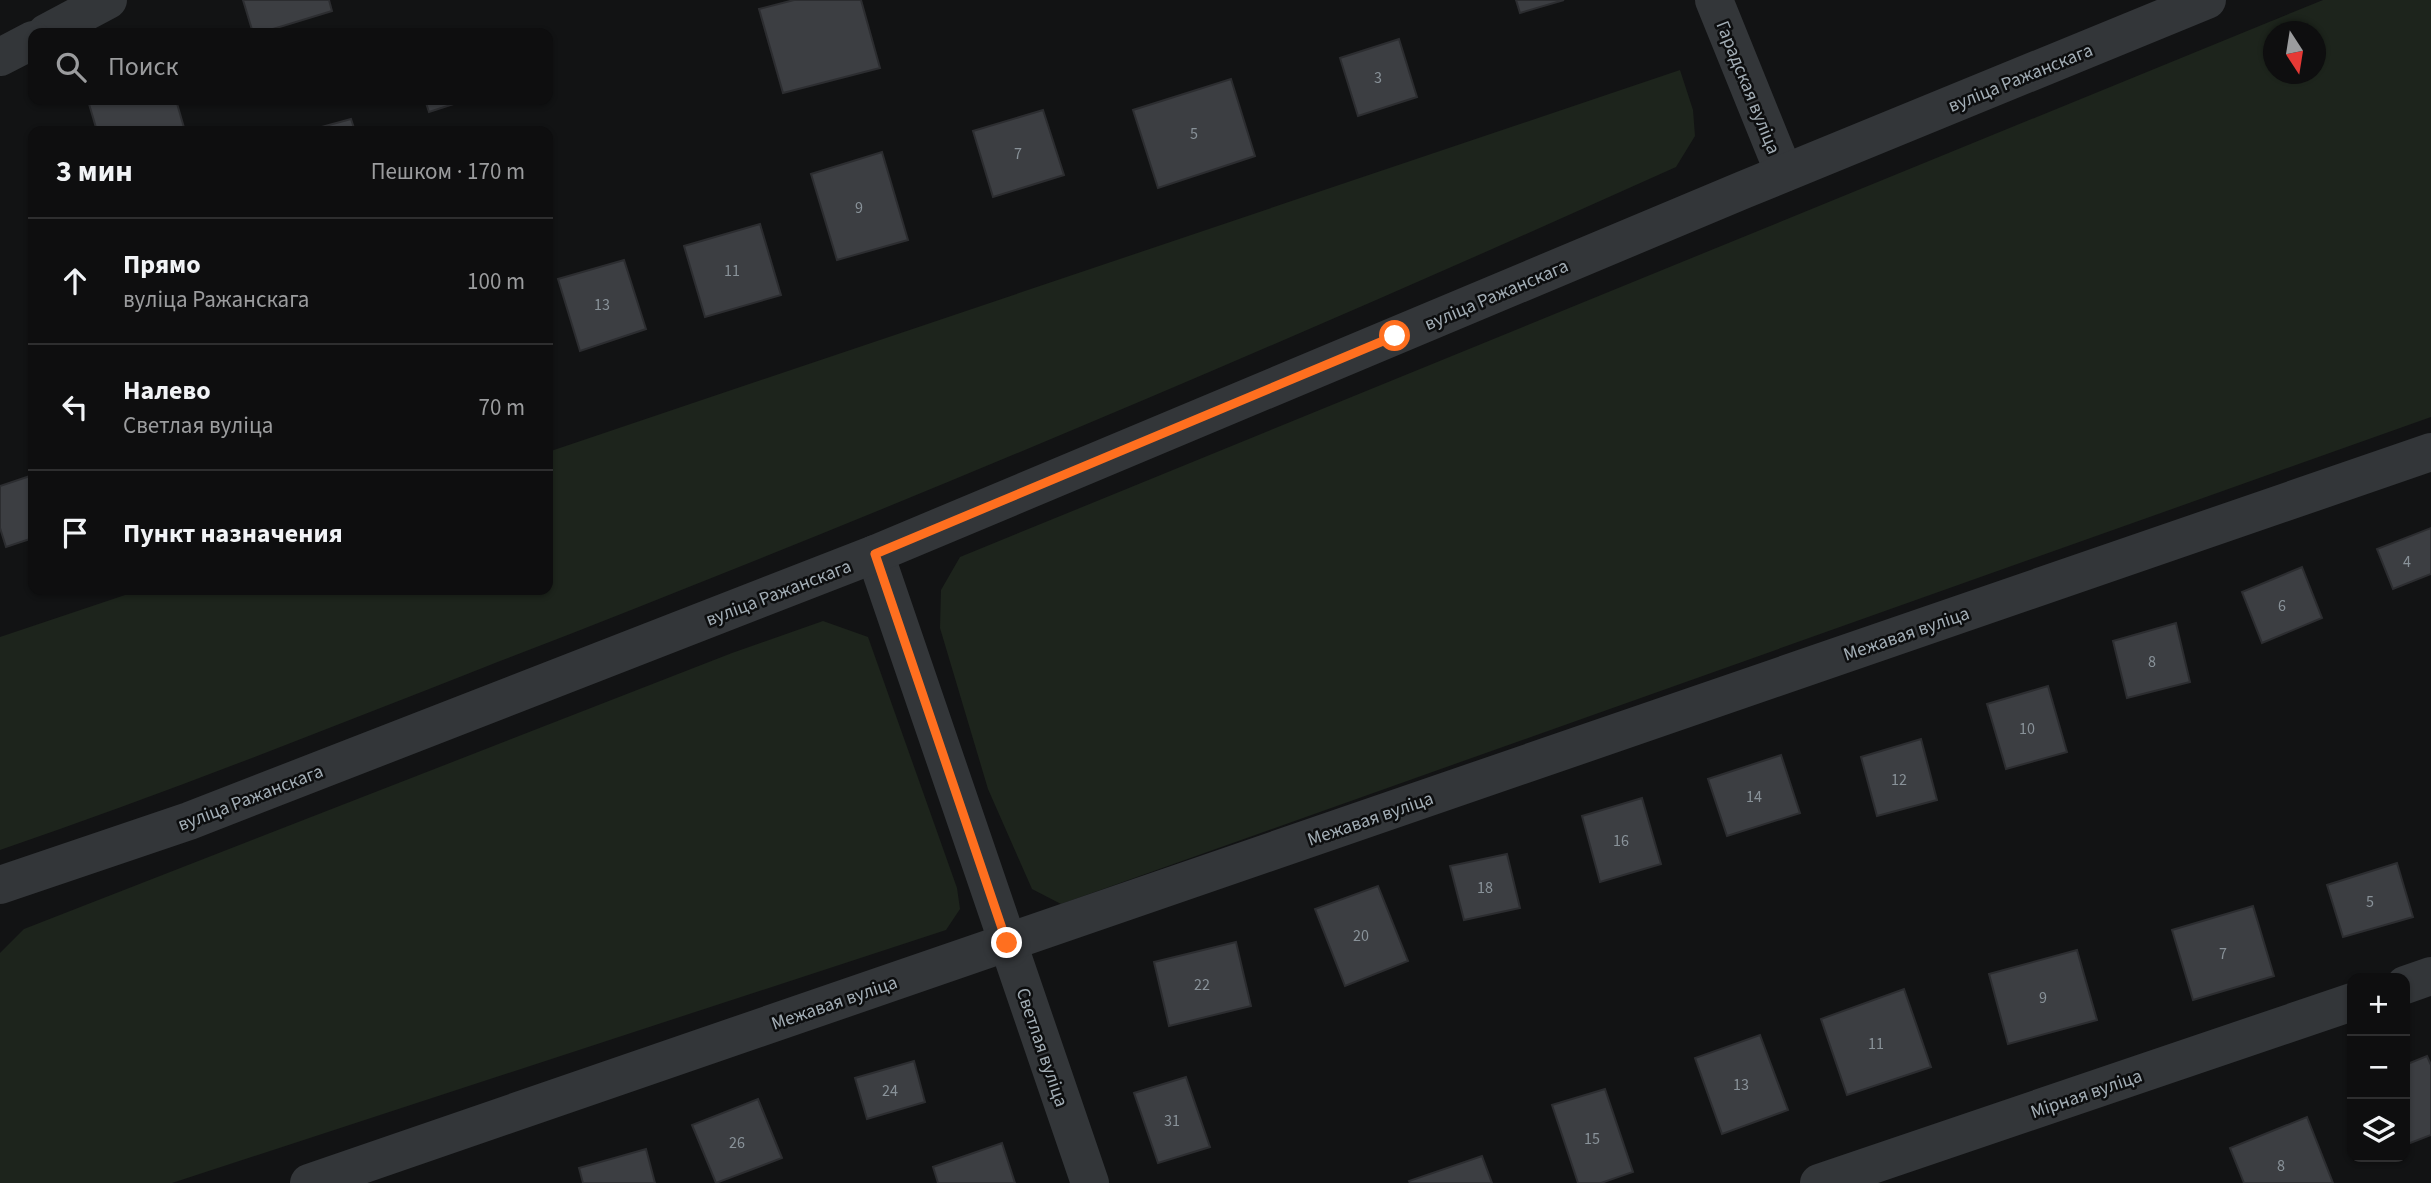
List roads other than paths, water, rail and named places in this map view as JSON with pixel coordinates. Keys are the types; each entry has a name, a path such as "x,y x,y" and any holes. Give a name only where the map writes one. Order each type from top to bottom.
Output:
{"street":[{"path":"55,28 108,0"},
{"name":"Гарадская вуліца","path":"1714,0 1784,173"},
{"name":"вуліца Ражанскага","path":"0,885 189,821 875,554 1784,173 2207,0"},
{"path":"0,57 28,43"},
{"name":"Межавая вуліца","path":"309,1183 2431,452"},
{"name":"Светлая вуліца","path":"875,554 1090,1183"},
{"path":"2410,983 2431,976"},
{"name":"Мірная вуліца","path":"1819,1183 2347,1004"}]}
